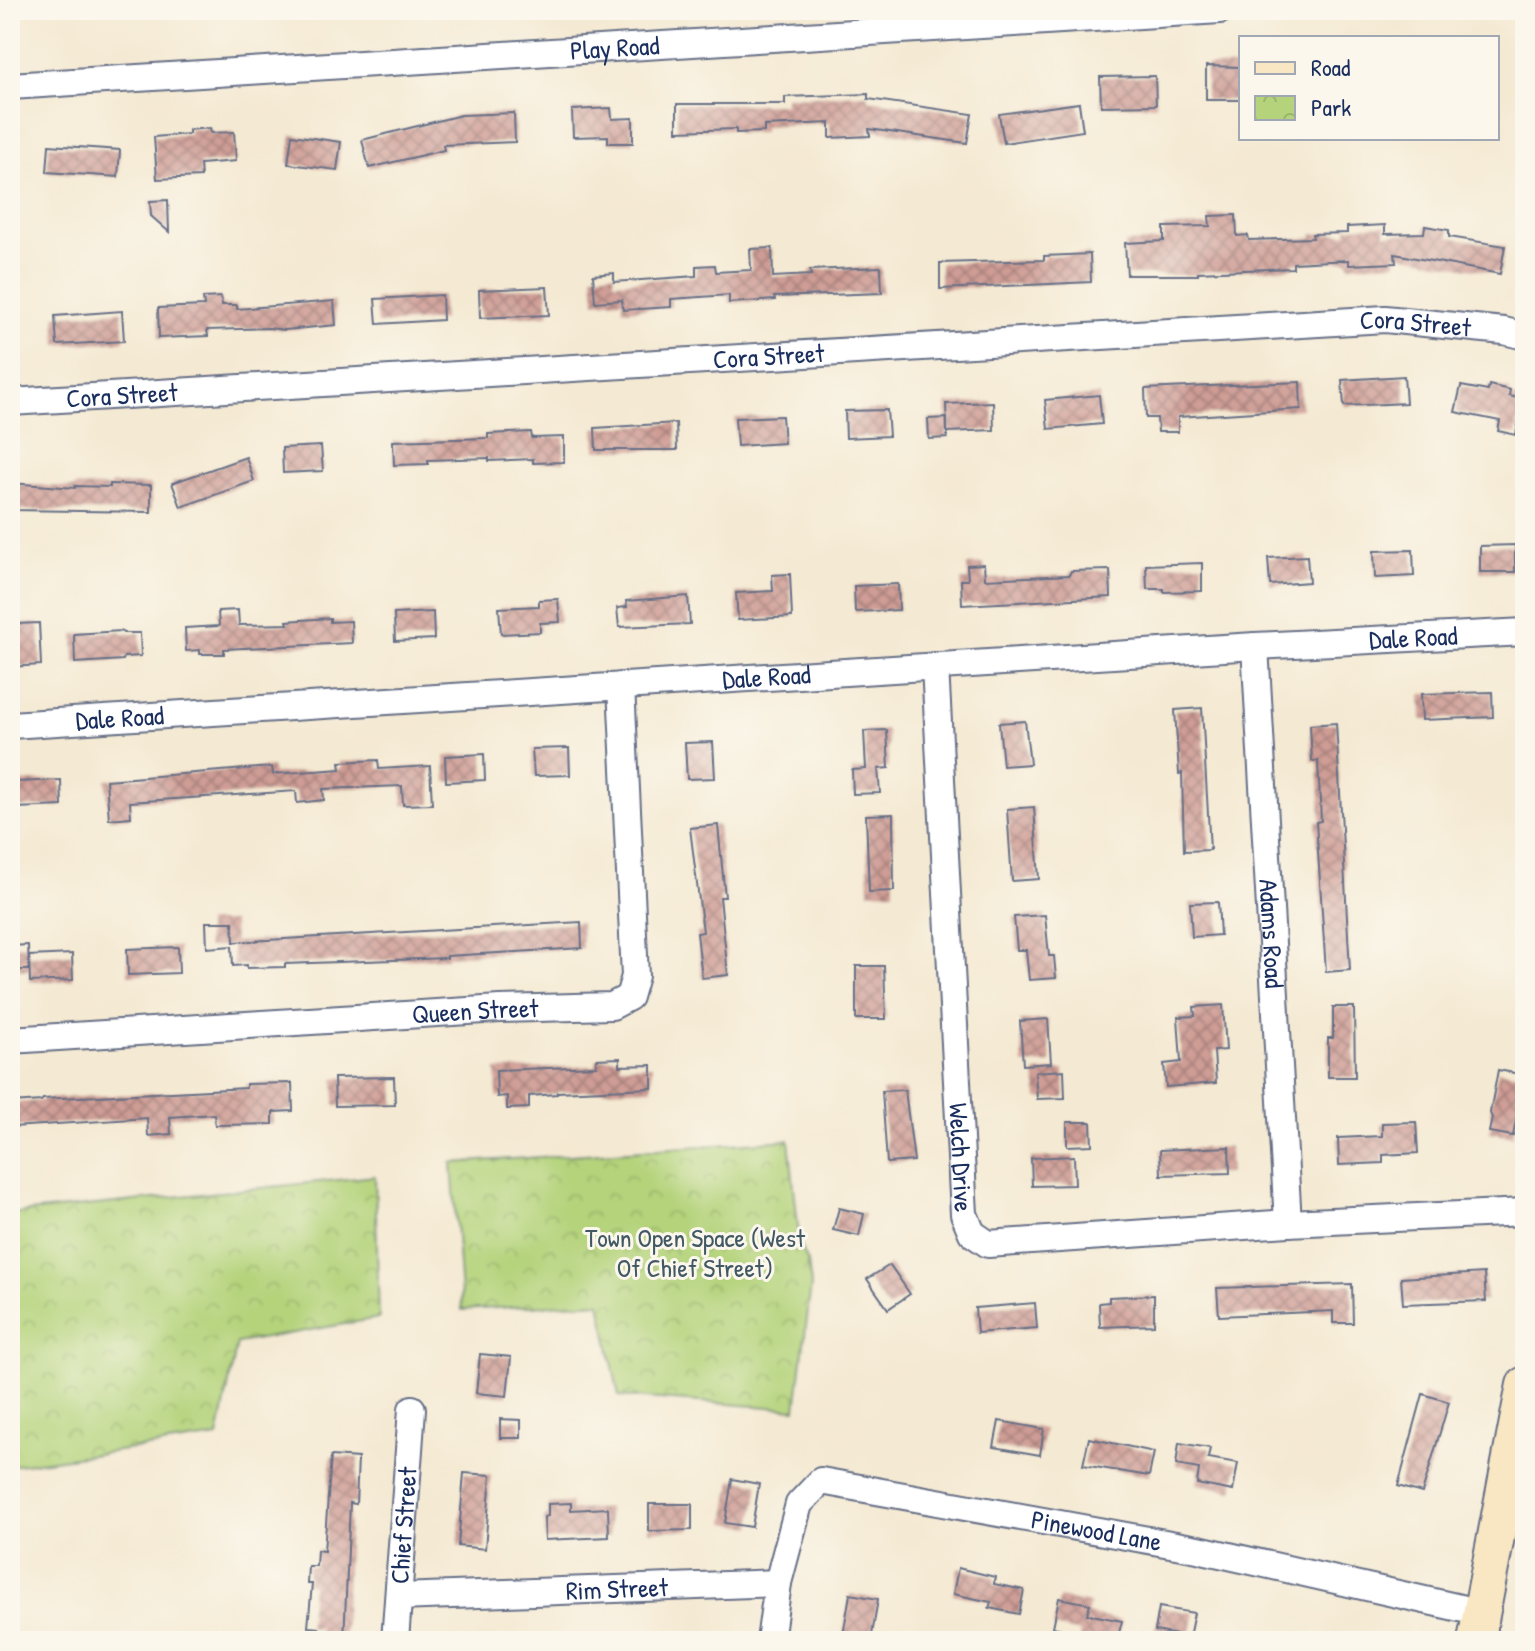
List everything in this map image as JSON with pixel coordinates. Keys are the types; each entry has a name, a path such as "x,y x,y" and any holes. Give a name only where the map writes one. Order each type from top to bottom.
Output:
{"main road":[{"path":"1479,1627 1525,1385"}],"street":[{"name":"Play Road","path":"10,86 1220,10"},
{"name":"Cora Street","path":"10,402 1385,319 1504,331 1525,336"},
{"name":"Dale Road","path":"10,725 1255,646 1525,632"},
{"name":"Adams Road","path":"1255,646 1288,1223"},
{"name":"Welch Drive","path":"935,666 964,1214 972,1233 988,1244 1288,1223 1525,1212"},
{"name":"Queen Street","path":"10,1040 500,1009 612,1006 629,997 635,976 621,686"},
{"name":"Chief Street","path":"395,1641 412,1409"},
{"name":"Pinewood Lane","path":"778,1583 799,1504 821,1481 1198,1549 1479,1627"},
{"name":"Rim Street","path":"399,1597 778,1583"},
{"path":"770,1641 778,1583"}],"green space":[{"name":"Town Open Space (West Of Chief Street)","path":"789,1140 800,1244 808,1262 811,1285 796,1409 619,1396 600,1302 462,1310 452,1163"},
{"path":"375,1176 379,1318 237,1343 218,1437 10,1466 10,1214"}],"building":[{"path":"1206,66 1239,67 1239,100 1206,100"},
{"path":"1155,76 1156,105 1101,106 1100,77"},
{"path":"868,94 868,99 972,114 967,143 869,129 870,136 830,138 830,123 764,126 764,132 736,133 736,129 677,131 677,104 785,104 785,97"},
{"path":"1079,103 1083,131 1004,143 999,114"},
{"path":"611,108 612,119 633,118 633,143 608,143 608,136 573,137 572,110"},
{"path":"514,113 515,142 443,145 444,150 369,168 362,140 461,115"},
{"path":"210,128 211,133 234,132 236,161 200,164 201,177 157,179 154,137 189,134 189,130"},
{"path":"292,135 341,142 337,170 288,164"},
{"path":"49,145 120,150 118,177 47,172"},
{"path":"168,200 169,232 151,216 150,201"},
{"path":"1236,215 1237,236 1248,235 1249,240 1313,238 1312,234 1347,233 1347,227 1385,225 1385,234 1424,233 1425,226 1449,230 1449,237 1505,246 1500,274 1395,254 1396,263 1349,265 1348,260 1293,263 1293,268 1198,272 1198,275 1127,275 1125,243 1164,241 1164,227 1210,226 1209,216"},
{"path":"772,248 773,277 811,275 810,270 881,267 882,293 774,297 775,300 729,303 729,295 671,299 671,307 623,310 622,300 595,302 593,275 614,273 614,282 696,276 696,266 715,265 716,272 751,270 750,249"},
{"path":"1090,254 1091,282 940,289 940,263 1044,260 1044,256"},
{"path":"547,287 549,315 480,318 479,290"},
{"path":"442,295 443,320 377,324 375,299"},
{"path":"221,297 222,305 237,305 237,309 334,301 336,325 285,330 207,330 208,336 159,338 158,308 204,306 203,298"},
{"path":"122,311 124,341 57,345 55,316"},
{"path":"1404,376 1406,403 1344,406 1342,380"},
{"path":"1300,382 1301,409 1178,417 1178,432 1158,432 1157,418 1146,418 1145,389"},
{"path":"1489,385 1510,390 1509,396 1523,399 1516,435 1498,431 1500,421 1455,412 1461,386 1488,391"},
{"path":"1099,395 1102,424 1048,429 1045,400"},
{"path":"993,402 994,430 947,432 946,404"},
{"path":"887,410 889,436 846,438 845,411"},
{"path":"782,416 784,443 737,446 735,418"},
{"path":"947,418 947,438 929,439 928,419"},
{"path":"676,423 677,450 596,450 595,428"},
{"path":"531,432 532,438 564,437 564,462 533,463 533,459 489,461 489,458 428,460 428,464 394,465 393,441 488,438 488,434"},
{"path":"321,446 323,471 283,473 282,448"},
{"path":"246,457 254,481 181,507 172,483"},
{"path":"10,483 75,488 110,487 110,484 151,485 151,512 10,510"},
{"path":"1515,545 1515,572 1480,572 1480,546"},
{"path":"1413,550 1414,576 1375,578 1374,551"},
{"path":"1307,556 1309,582 1270,585 1268,558"},
{"path":"1202,563 1202,591 1147,589 1146,565"},
{"path":"984,564 985,579 1110,570 1111,597 962,605 961,580 968,580 967,565"},
{"path":"790,574 792,617 738,620 736,593 773,591 772,575"},
{"path":"898,584 899,610 855,612 854,586"},
{"path":"688,596 690,624 619,627 617,608 627,607 626,601"},
{"path":"558,599 560,622 540,623 540,632 501,634 499,608 539,606 539,600"},
{"path":"238,610 239,625 288,624 287,621 330,618 330,622 351,621 352,643 224,649 224,654 186,651 185,628 219,626 218,611"},
{"path":"433,612 434,639 395,641 394,614"},
{"path":"39,623 41,665 10,667 10,639 17,638 16,624"},
{"path":"140,633 141,656 75,663 74,634"},
{"path":"1492,692 1493,717 1422,720 1421,694"},
{"path":"1202,708 1210,850 1184,851 1182,773 1179,774 1175,710"},
{"path":"1025,721 1030,764 1003,766 999,723"},
{"path":"1336,723 1350,970 1326,972 1316,822 1321,821 1318,761 1312,761 1310,725"},
{"path":"887,730 889,768 878,769 880,793 853,794 852,770 866,769 864,731"},
{"path":"713,742 715,778 687,779 685,743"},
{"path":"569,748 570,775 534,776 532,749"},
{"path":"484,754 485,780 446,782 445,756"},
{"path":"378,760 379,769 430,766 432,804 403,805 402,786 323,789 324,800 297,803 296,791 130,802 131,817 109,819 106,780 272,767 273,774 341,769 340,762"},
{"path":"61,780 62,806 17,808 16,782"},
{"path":"1034,807 1039,879 1012,881 1007,809"},
{"path":"893,814 894,891 869,892 866,815"},
{"path":"718,825 725,897 720,897 728,975 702,978 697,933 703,932 690,828"},
{"path":"1218,902 1220,935 1192,937 1190,903"},
{"path":"1045,915 1049,956 1054,956 1056,978 1029,980 1026,950 1017,950 1014,917"},
{"path":"206,922 233,922 234,942 581,922 582,948 247,968 247,965 233,966 232,946 207,948"},
{"path":"28,945 29,970 10,970 10,946"},
{"path":"178,947 179,973 128,975 127,949"},
{"path":"72,954 73,980 30,982 29,956"},
{"path":"856,966 884,966 886,1019 856,1019"},
{"path":"1223,1005 1226,1050 1214,1051 1216,1083 1166,1087 1164,1064 1181,1062 1178,1017 1195,1016 1194,1007"},
{"path":"1333,1007 1354,1007 1355,1077 1328,1077 1328,1038 1333,1038"},
{"path":"1048,1019 1051,1063 1023,1065 1020,1021"},
{"path":"620,1058 620,1066 652,1065 652,1088 529,1096 529,1108 507,1109 507,1096 497,1097 496,1070 596,1066 596,1059"},
{"path":"1064,1070 1065,1098 1037,1099 1035,1072"},
{"path":"1498,1070 1525,1075 1513,1136 1489,1132"},
{"path":"394,1077 395,1105 335,1106 334,1078"},
{"path":"292,1083 293,1111 273,1112 273,1124 215,1125 214,1114 170,1117 171,1134 148,1136 147,1118 13,1127 12,1103"},
{"path":"905,1090 914,1161 887,1163 882,1091"},
{"path":"1067,1122 1091,1122 1092,1145 1067,1146"},
{"path":"1416,1122 1418,1153 1383,1155 1383,1163 1339,1165 1338,1138 1382,1136 1382,1123"},
{"path":"1229,1147 1230,1173 1161,1175 1160,1150"},
{"path":"1074,1156 1075,1185 1032,1186 1031,1158"},
{"path":"839,1208 864,1214 859,1236 833,1230"},
{"path":"890,1265 910,1294 888,1309 867,1279"},
{"path":"1484,1273 1486,1301 1403,1304 1401,1278"},
{"path":"1352,1284 1353,1323 1333,1323 1333,1311 1219,1316 1217,1288"},
{"path":"1154,1295 1154,1325 1100,1327 1099,1303 1109,1302 1109,1297"},
{"path":"1035,1303 1037,1328 977,1333 975,1308"},
{"path":"480,1354 511,1357 507,1396 476,1393"},
{"path":"1423,1394 1449,1402 1422,1493 1398,1486"},
{"path":"500,1419 521,1420 521,1438 500,1438"},
{"path":"999,1421 1044,1429 1040,1455 994,1447"},
{"path":"1089,1438 1154,1452 1149,1476 1083,1465"},
{"path":"1179,1443 1210,1448 1208,1458 1238,1463 1233,1491 1197,1484 1199,1469 1176,1465"},
{"path":"331,1456 358,1458 356,1504 350,1503 344,1641 318,1641 319,1628 308,1627 312,1584 307,1584 308,1566 316,1566 317,1550 324,1551"},
{"path":"464,1473 491,1475 485,1549 458,1546"},
{"path":"732,1479 759,1484 752,1527 725,1523"},
{"path":"571,1503 571,1510 608,1508 609,1537 545,1540 544,1517 548,1516 548,1504"},
{"path":"649,1504 692,1504 692,1530 649,1531"},
{"path":"958,1568 995,1577 994,1584 1024,1590 1019,1614 989,1608 991,1602 953,1594"},
{"path":"850,1594 878,1599 871,1641 842,1641"},
{"path":"1059,1598 1090,1604 1087,1614 1122,1621 1117,1641 1078,1641 1080,1633 1053,1627"},
{"path":"1159,1607 1194,1613 1189,1637 1155,1631"}]}
